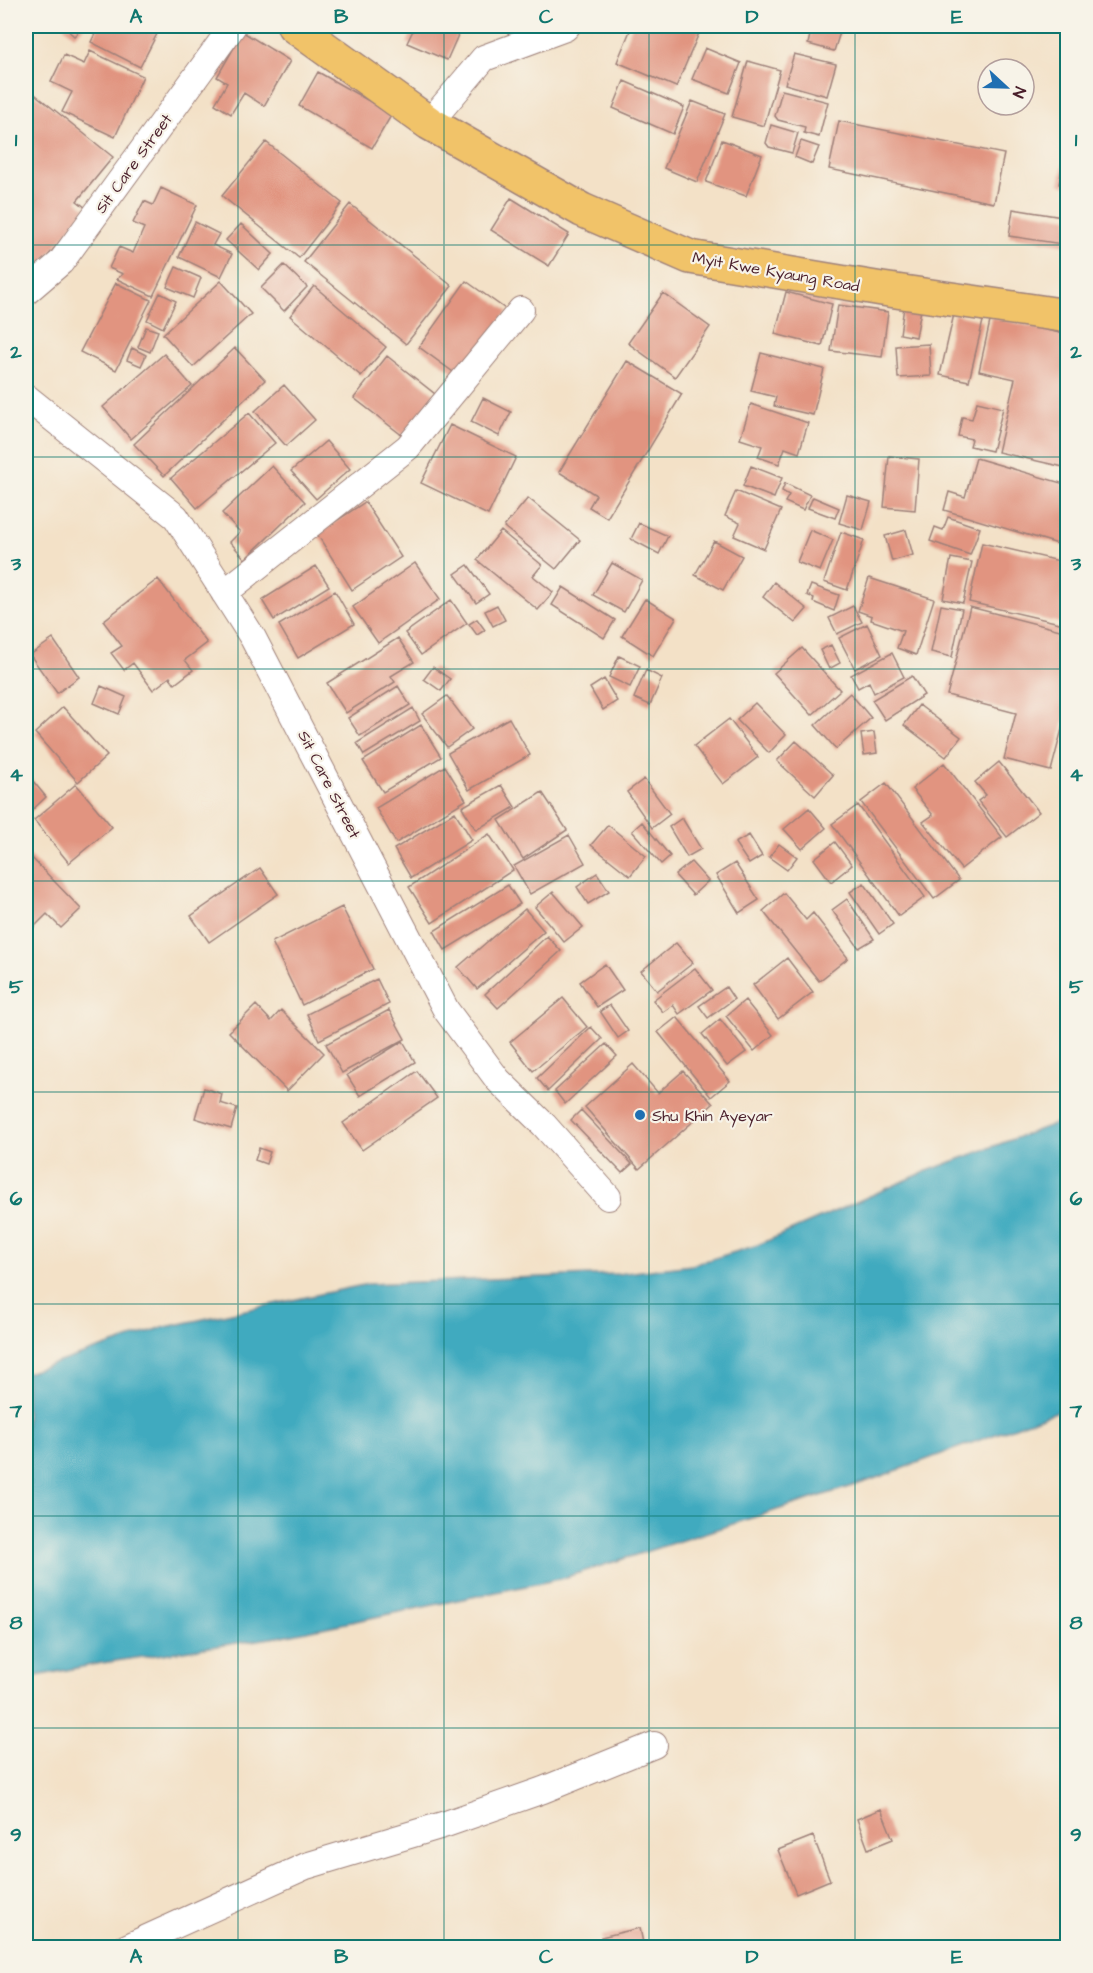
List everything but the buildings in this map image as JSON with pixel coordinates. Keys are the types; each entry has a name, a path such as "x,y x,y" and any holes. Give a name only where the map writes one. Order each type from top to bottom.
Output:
{"main road":[{"name":"Myit Kwe Kyaung Road","path":"294,26 429,123 582,210 690,257 882,289 1068,316"}],"street":[{"name":"Sit Care Street","path":"26,292 61,262 233,26"},
{"path":"429,123 484,58 567,26"},
{"path":"224,593 408,447 521,310"},
{"name":"Sit Care Street","path":"26,397 176,517 253,638 446,1010 498,1080 544,1125 608,1197"},
{"path":"125,1947 306,1866 543,1790 654,1745"}],"water":[{"path":"1067,1119 1067,1408 868,1481 560,1579 278,1637 102,1663 26,1678 26,1373 161,1328 368,1284 617,1274 692,1265 758,1245 927,1171"}],"place":[{"name":"Shu Khin Ayeyar","path":"640,1115"}]}
